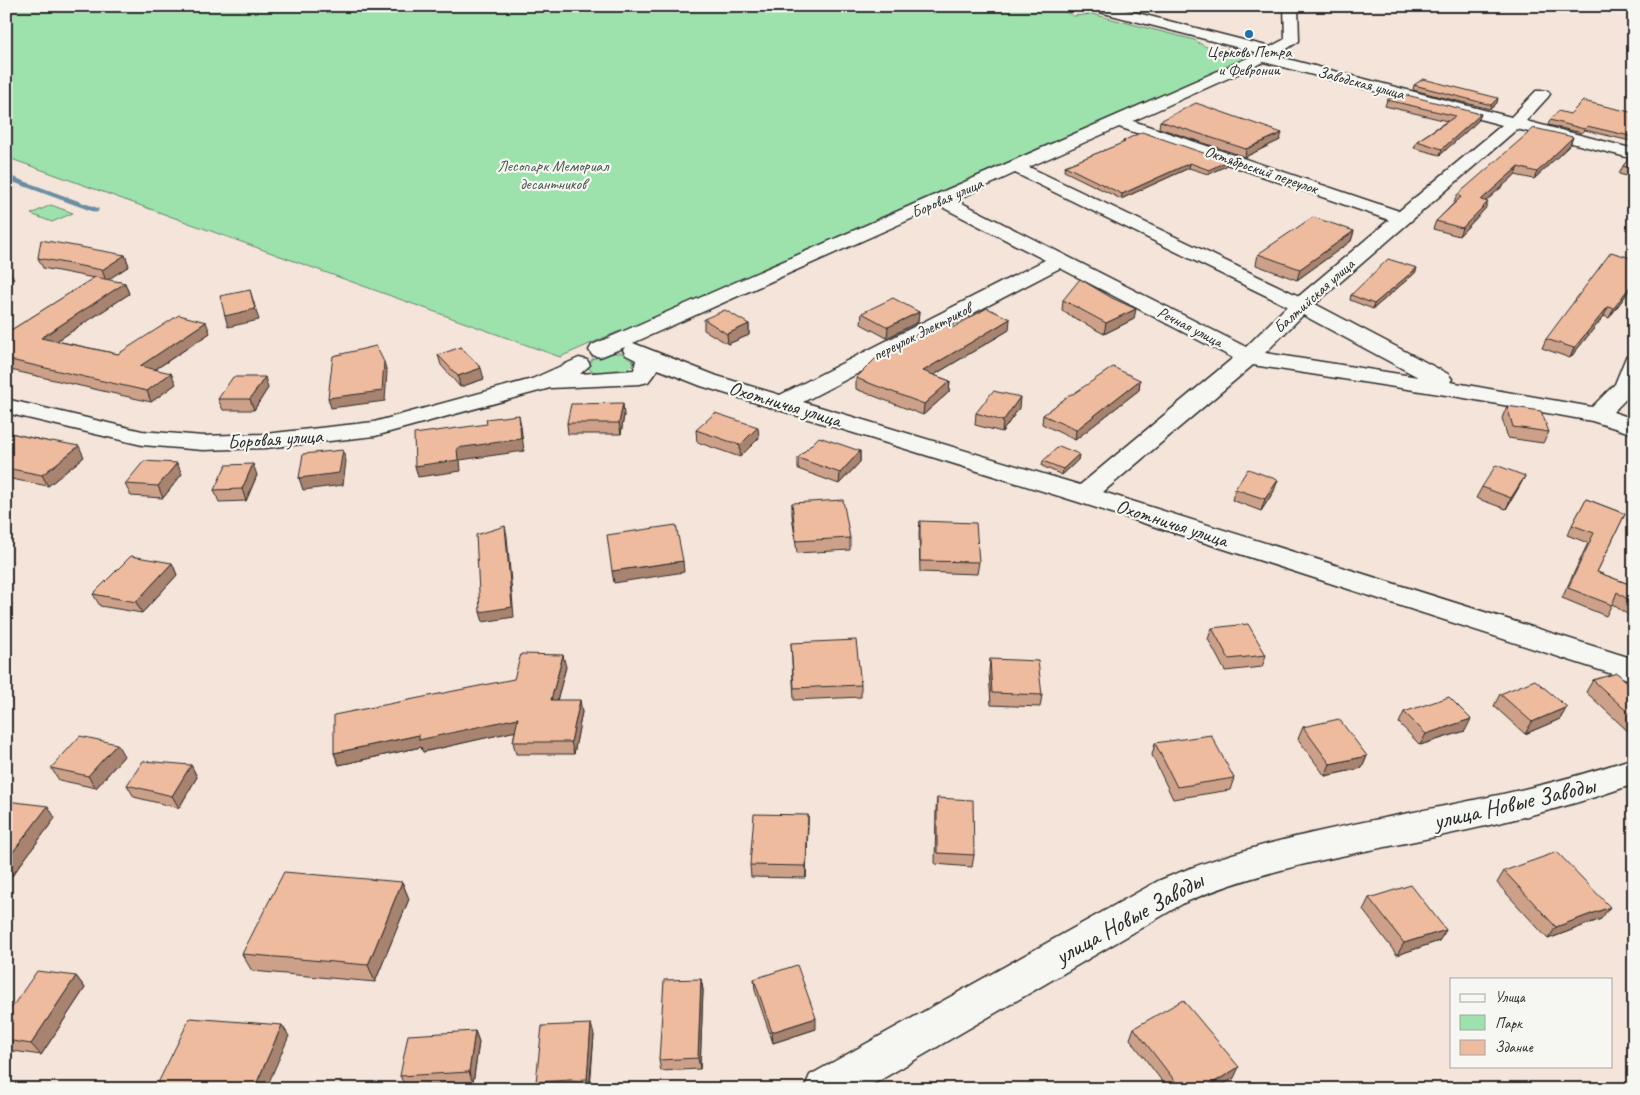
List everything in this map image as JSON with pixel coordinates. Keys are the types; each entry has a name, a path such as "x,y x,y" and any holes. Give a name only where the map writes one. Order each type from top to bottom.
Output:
{"street":[{"name":"Заводская улица","path":"1093,6 1514,123 1634,154"},
{"name":"Боровая улица","path":"6,406 142,438 203,443 265,441 375,429 639,356 942,200 1267,55 1292,41 1291,6"},
{"name":"Балтийская улица","path":"1084,495 1248,357 1301,306 1514,123 1542,94"},
{"name":"Октябрьский переулок","path":"1118,121 1404,219"},
{"name":"Речная улица","path":"1016,167 1301,306 1459,390"},
{"name":"Речная улица","path":"942,200 1248,357 1459,390 1596,415 1634,427"},
{"name":"переулок Электриков","path":"782,403 1061,260"},
{"path":"586,372 600,350 624,348 639,356"},
{"name":"Охотничья улица","path":"639,356 709,381 1084,495 1634,670"},
{"path":"1596,415 1626,386 1634,362"},
{"name":"улица Новые Заводы","path":"825,1089 1171,892 1210,874 1297,849 1583,789 1634,771"}],"green space":[{"name":"Лесопарк Мемориал десантников","path":"6,6 1054,6 1074,16 1092,14 1195,40 1209,47 1241,50 1255,55 641,328 617,332 560,357 6,157"},
{"path":"51,205 73,213 52,222 31,214"},
{"path":"612,353 623,353 631,357 634,363 624,371 612,374 599,373 588,368 592,359"}],"building":[{"path":"1423,79 1498,98 1491,105 1414,85"},
{"path":"1399,93 1481,114 1442,149 1417,141 1456,116 1387,100"},
{"path":"1583,101 1634,113 1634,137 1587,126 1584,129 1550,120 1558,111 1570,114"},
{"path":"1196,103 1282,133 1246,149 1160,121"},
{"path":"1534,128 1573,137 1537,172 1518,167 1481,200 1488,202 1462,228 1436,221 1461,197 1457,195"},
{"path":"1142,132 1227,161 1209,170 1190,163 1122,194 1065,166 1125,142 1123,141"},
{"path":"1634,152 1634,169 1623,166"},
{"path":"1313,217 1354,231 1300,269 1258,254"},
{"path":"41,240 125,255 102,270 38,258"},
{"path":"1611,252 1634,259 1634,281 1614,308 1608,307 1574,348 1546,339"},
{"path":"1388,259 1417,268 1374,304 1351,295"},
{"path":"95,277 125,283 41,338 118,354 179,315 206,322 140,366 171,373 147,391 6,359 6,332"},
{"path":"1080,279 1112,298 1136,309 1106,323 1063,300"},
{"path":"250,290 255,309 225,316 220,296"},
{"path":"893,298 919,312 888,327 862,313"},
{"path":"987,308 1010,319 923,371 950,381 924,404 856,378 882,352 940,323 950,328 954,327"},
{"path":"725,310 749,324 727,334 704,319"},
{"path":"376,346 384,362 382,391 328,398 333,356"},
{"path":"461,347 481,368 458,376 438,355"},
{"path":"1113,367 1140,380 1076,430 1043,415 1071,394"},
{"path":"233,377 265,377 250,399 218,399"},
{"path":"993,391 1020,397 1003,421 976,413"},
{"path":"623,403 619,423 567,423 571,404"},
{"path":"1507,406 1541,411 1549,432 1513,427"},
{"path":"715,413 758,427 740,445 696,430"},
{"path":"519,415 521,439 457,448 458,460 415,466 414,434 487,424 486,419"},
{"path":"6,432 50,442 79,446 42,475 6,468"},
{"path":"819,437 860,451 840,473 798,458"},
{"path":"1059,446 1079,454 1063,469 1043,461"},
{"path":"343,450 339,473 299,478 303,454"},
{"path":"144,461 177,463 158,486 125,484"},
{"path":"253,464 242,489 214,490 226,465"},
{"path":"1496,465 1525,476 1511,498 1482,487"},
{"path":"1248,469 1278,480 1265,499 1235,489"},
{"path":"1586,499 1625,514 1597,572 1634,586 1634,604 1617,592 1612,605 1568,588 1594,533 1572,525"},
{"path":"843,500 850,538 796,541 792,503"},
{"path":"920,521 976,523 979,562 920,561"},
{"path":"676,525 683,561 612,571 607,535"},
{"path":"505,526 512,607 480,612 476,535"},
{"path":"131,556 172,563 136,602 93,594"},
{"path":"1248,624 1266,655 1229,659 1212,628"},
{"path":"856,640 861,685 794,688 791,643"},
{"path":"521,654 563,655 551,700 580,700 571,742 513,742 518,718 419,740 419,735 334,753 334,715 514,679"},
{"path":"990,659 1038,661 1042,695 992,693"},
{"path":"1617,673 1634,688 1634,718 1593,680"},
{"path":"1535,680 1567,707 1532,722 1500,694"},
{"path":"1449,697 1471,719 1426,734 1404,712"},
{"path":"1339,719 1367,756 1330,764 1303,727"},
{"path":"1211,735 1234,778 1177,787 1155,743"},
{"path":"80,736 117,744 88,776 51,768"},
{"path":"143,761 191,765 172,796 127,785"},
{"path":"937,798 973,800 974,855 937,853"},
{"path":"6,801 48,806 6,861"},
{"path":"754,814 808,815 806,866 750,865"},
{"path":"1557,852 1610,907 1556,927 1504,871"},
{"path":"284,872 402,882 368,965 242,954"},
{"path":"1411,885 1446,930 1404,943 1369,898"},
{"path":"797,965 816,1018 772,1032 754,979"},
{"path":"37,971 76,976 31,1044 6,1040 6,1016"},
{"path":"701,979 698,1058 659,1060 664,980"},
{"path":"1183,1000 1239,1067 1203,1089 1181,1089 1134,1028"},
{"path":"190,1018 282,1025 254,1089 155,1089"},
{"path":"591,1024 587,1079 536,1082 542,1026"},
{"path":"475,1031 469,1072 400,1076 408,1035"}],"waterway":[{"path":"6,177 96,210"}],"place":[{"name":"Церковь Петра и Февронии","path":"1249,34"}]}
